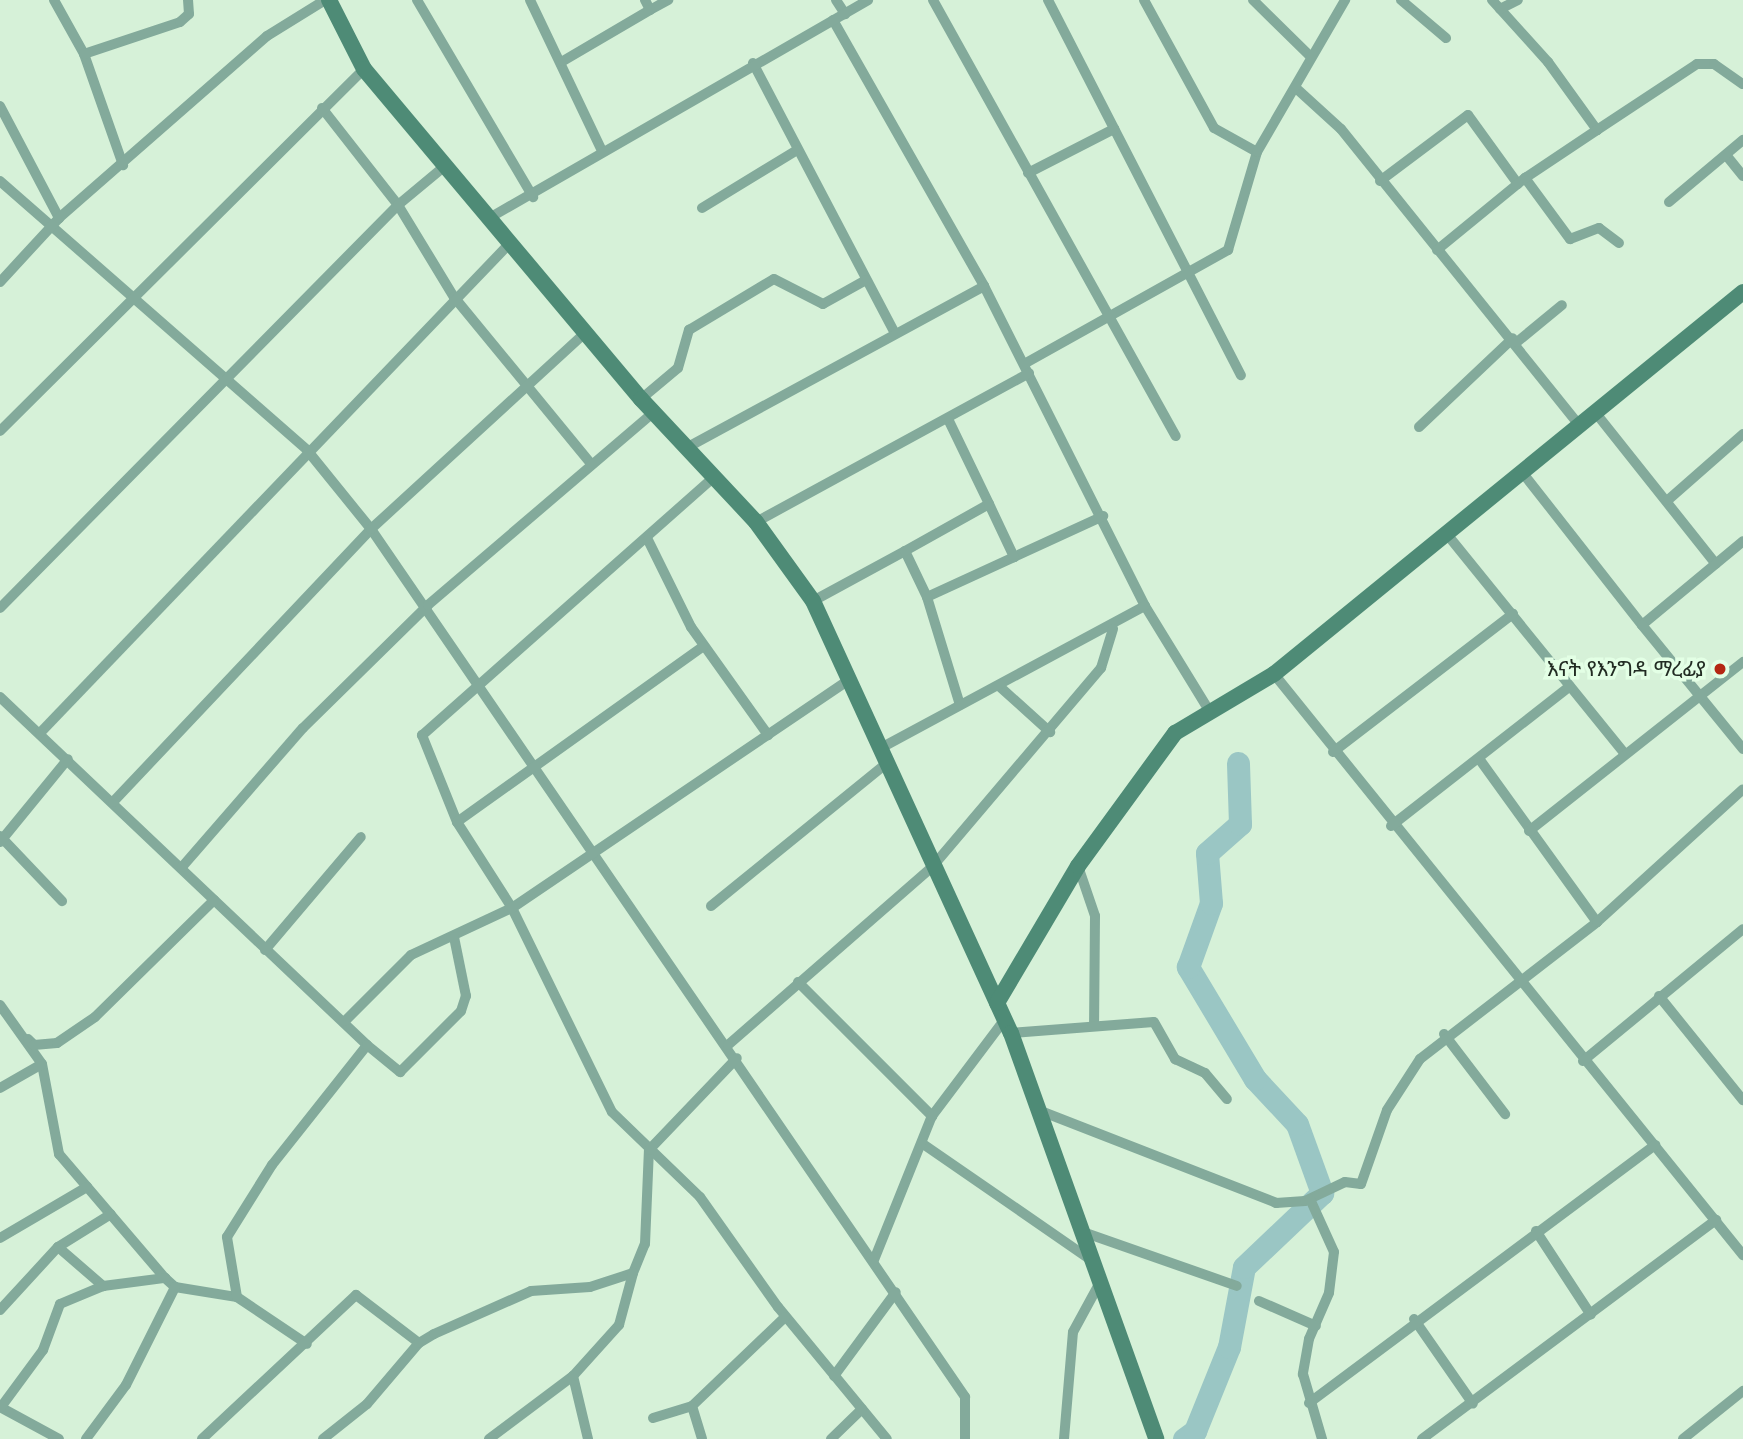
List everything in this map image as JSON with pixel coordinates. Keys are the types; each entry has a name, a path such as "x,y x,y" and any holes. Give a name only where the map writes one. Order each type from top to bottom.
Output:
{"street":[{"path":"54,0 84,54 123,164"},
{"path":"84,54 180,22 189,14 188,0"},
{"path":"0,282 56,223 267,37 327,0 365,69 653,413 756,522 813,601 1008,1026 1098,1286 1154,1432"},
{"path":"416,0 533,197"},
{"path":"530,0 563,61 601,149"},
{"path":"563,61 647,5 668,0"},
{"path":"836,0 845,14"},
{"path":"491,217 533,197 601,149 869,0"},
{"path":"933,0 1176,436"},
{"path":"1048,0 1241,374"},
{"path":"1144,0 1214,128 1257,152"},
{"path":"1253,0 1311,57"},
{"path":"756,522 948,419 1188,270 1228,250 1257,152 1297,89 1311,57 1345,0"},
{"path":"1401,0 1446,38"},
{"path":"1518,0 1496,4 1597,130"},
{"path":"833,20 984,286 1103,516 1145,606 1208,709"},
{"path":"753,63 895,333"},
{"path":"1437,250 1521,181 1697,64 1714,64 1743,85"},
{"path":"0,431 130,297 365,69"},
{"path":"1297,89 1341,129 1380,181 1515,340 1579,425"},
{"path":"0,106 56,223"},
{"path":"322,108 398,205 454,297 525,387 591,464"},
{"path":"1380,181 1468,115 1570,239 1599,228 1619,243"},
{"path":"1028,173 1114,129"},
{"path":"1669,202 1743,139"},
{"path":"702,208 797,150"},
{"path":"1726,155 1743,176"},
{"path":"0,608 398,205 446,164"},
{"path":"0,181 56,223 130,297 307,450 371,528 428,605 965,1397 965,1439"},
{"path":"40,733 307,450 454,297 511,242"},
{"path":"641,399 678,368 689,330 774,279 822,304 866,280"},
{"path":"688,447 984,286"},
{"path":"997,1003 1077,866 1154,756 1208,709 1273,674 1743,292"},
{"path":"1419,427 1515,340 1562,305"},
{"path":"113,802 371,528 585,333"},
{"path":"1595,412 1668,500 1716,564"},
{"path":"182,867 303,728 428,605 653,413"},
{"path":"948,419 1014,558"},
{"path":"1668,500 1743,434"},
{"path":"1522,472 1743,749"},
{"path":"715,477 648,540 422,735 457,822 512,908 588,1073 612,1112 700,1197 785,1317 887,1439"},
{"path":"813,601 989,504"},
{"path":"927,597 1103,516"},
{"path":"1446,534 1625,754"},
{"path":"648,540 704,646 768,735"},
{"path":"1642,625 1743,541"},
{"path":"905,551 927,597 960,705"},
{"path":"711,906 882,756 960,705 1113,629 1145,606"},
{"path":"1333,752 1513,614"},
{"path":"728,1045 933,866 1050,732 1101,668 1113,629"},
{"path":"457,822 704,646"},
{"path":"1529,831 1743,662"},
{"path":"1273,674 1391,826 1743,1255"},
{"path":"345,1021 411,955 512,908 850,679"},
{"path":"999,686 1050,732"},
{"path":"1391,826 1480,760 1570,686"},
{"path":"0,697 182,867 265,950 400,1072 461,1010 466,996 454,937"},
{"path":"62,901 1,839 68,759"},
{"path":"1480,760 1597,922"},
{"path":"1038,1110 1276,1203 1310,1199 1366,1179 1387,1110 1444,1034 1597,922 1743,789"},
{"path":"265,950 361,837"},
{"path":"1077,866 1095,916 1094,1026"},
{"path":"22,1033 46,1046 82,1027 214,900"},
{"path":"1583,1061 1743,929"},
{"path":"798,982 932,1116"},
{"path":"1659,996 1743,1100"},
{"path":"0,1005 43,1064 59,1154 165,1278 175,1287 237,1297 307,1344"},
{"path":"874,1260 923,1144 932,1116 1008,1026 1094,1026 1154,1022 1175,1059 1205,1073 1227,1099"},
{"path":"1444,1034 1505,1114"},
{"path":"237,1297 227,1237 235,1217 367,1045"},
{"path":"489,1439 573,1376 619,1325 633,1273 645,1244 649,1150 737,1058"},
{"path":"0,1087 43,1064"},
{"path":"923,1144 1090,1259"},
{"path":"1308,1403 1414,1320 1655,1145"},
{"path":"0,1238 87,1187"},
{"path":"1310,1199 1334,1252 1303,1374 1308,1403 1321,1439"},
{"path":"0,1310 58,1247 111,1214"},
{"path":"1422,1439 1473,1404 1716,1220"},
{"path":"1080,1231 1237,1286"},
{"path":"1536,1231 1591,1315"},
{"path":"58,1247 103,1286"},
{"path":"323,1439 368,1404 419,1343 531,1291 590,1287 633,1273"},
{"path":"59,1439 2,1410 43,1350 61,1304 103,1286 165,1278"},
{"path":"1064,1439 1073,1332 1098,1286"},
{"path":"86,1439 126,1385 175,1287"},
{"path":"834,1376 896,1292"},
{"path":"202,1439 307,1344 356,1294 419,1343"},
{"path":"1259,1301 1316,1326"},
{"path":"653,1418 692,1406 785,1317"},
{"path":"1414,1320 1473,1404"},
{"path":"573,1376 588,1439"},
{"path":"1683,1439 1743,1391"},
{"path":"692,1406 702,1439"},
{"path":"831,1439 862,1409"}],"waterway":[{"path":"1184,1439 1195,1431 1229,1347 1244,1267 1322,1193 1297,1124 1255,1079 1188,967 1211,903 1207,853 1240,824 1238,763"}],"place":[{"name":"እናት የእንግዳ ማረፊያ","path":"1720,669"}]}
